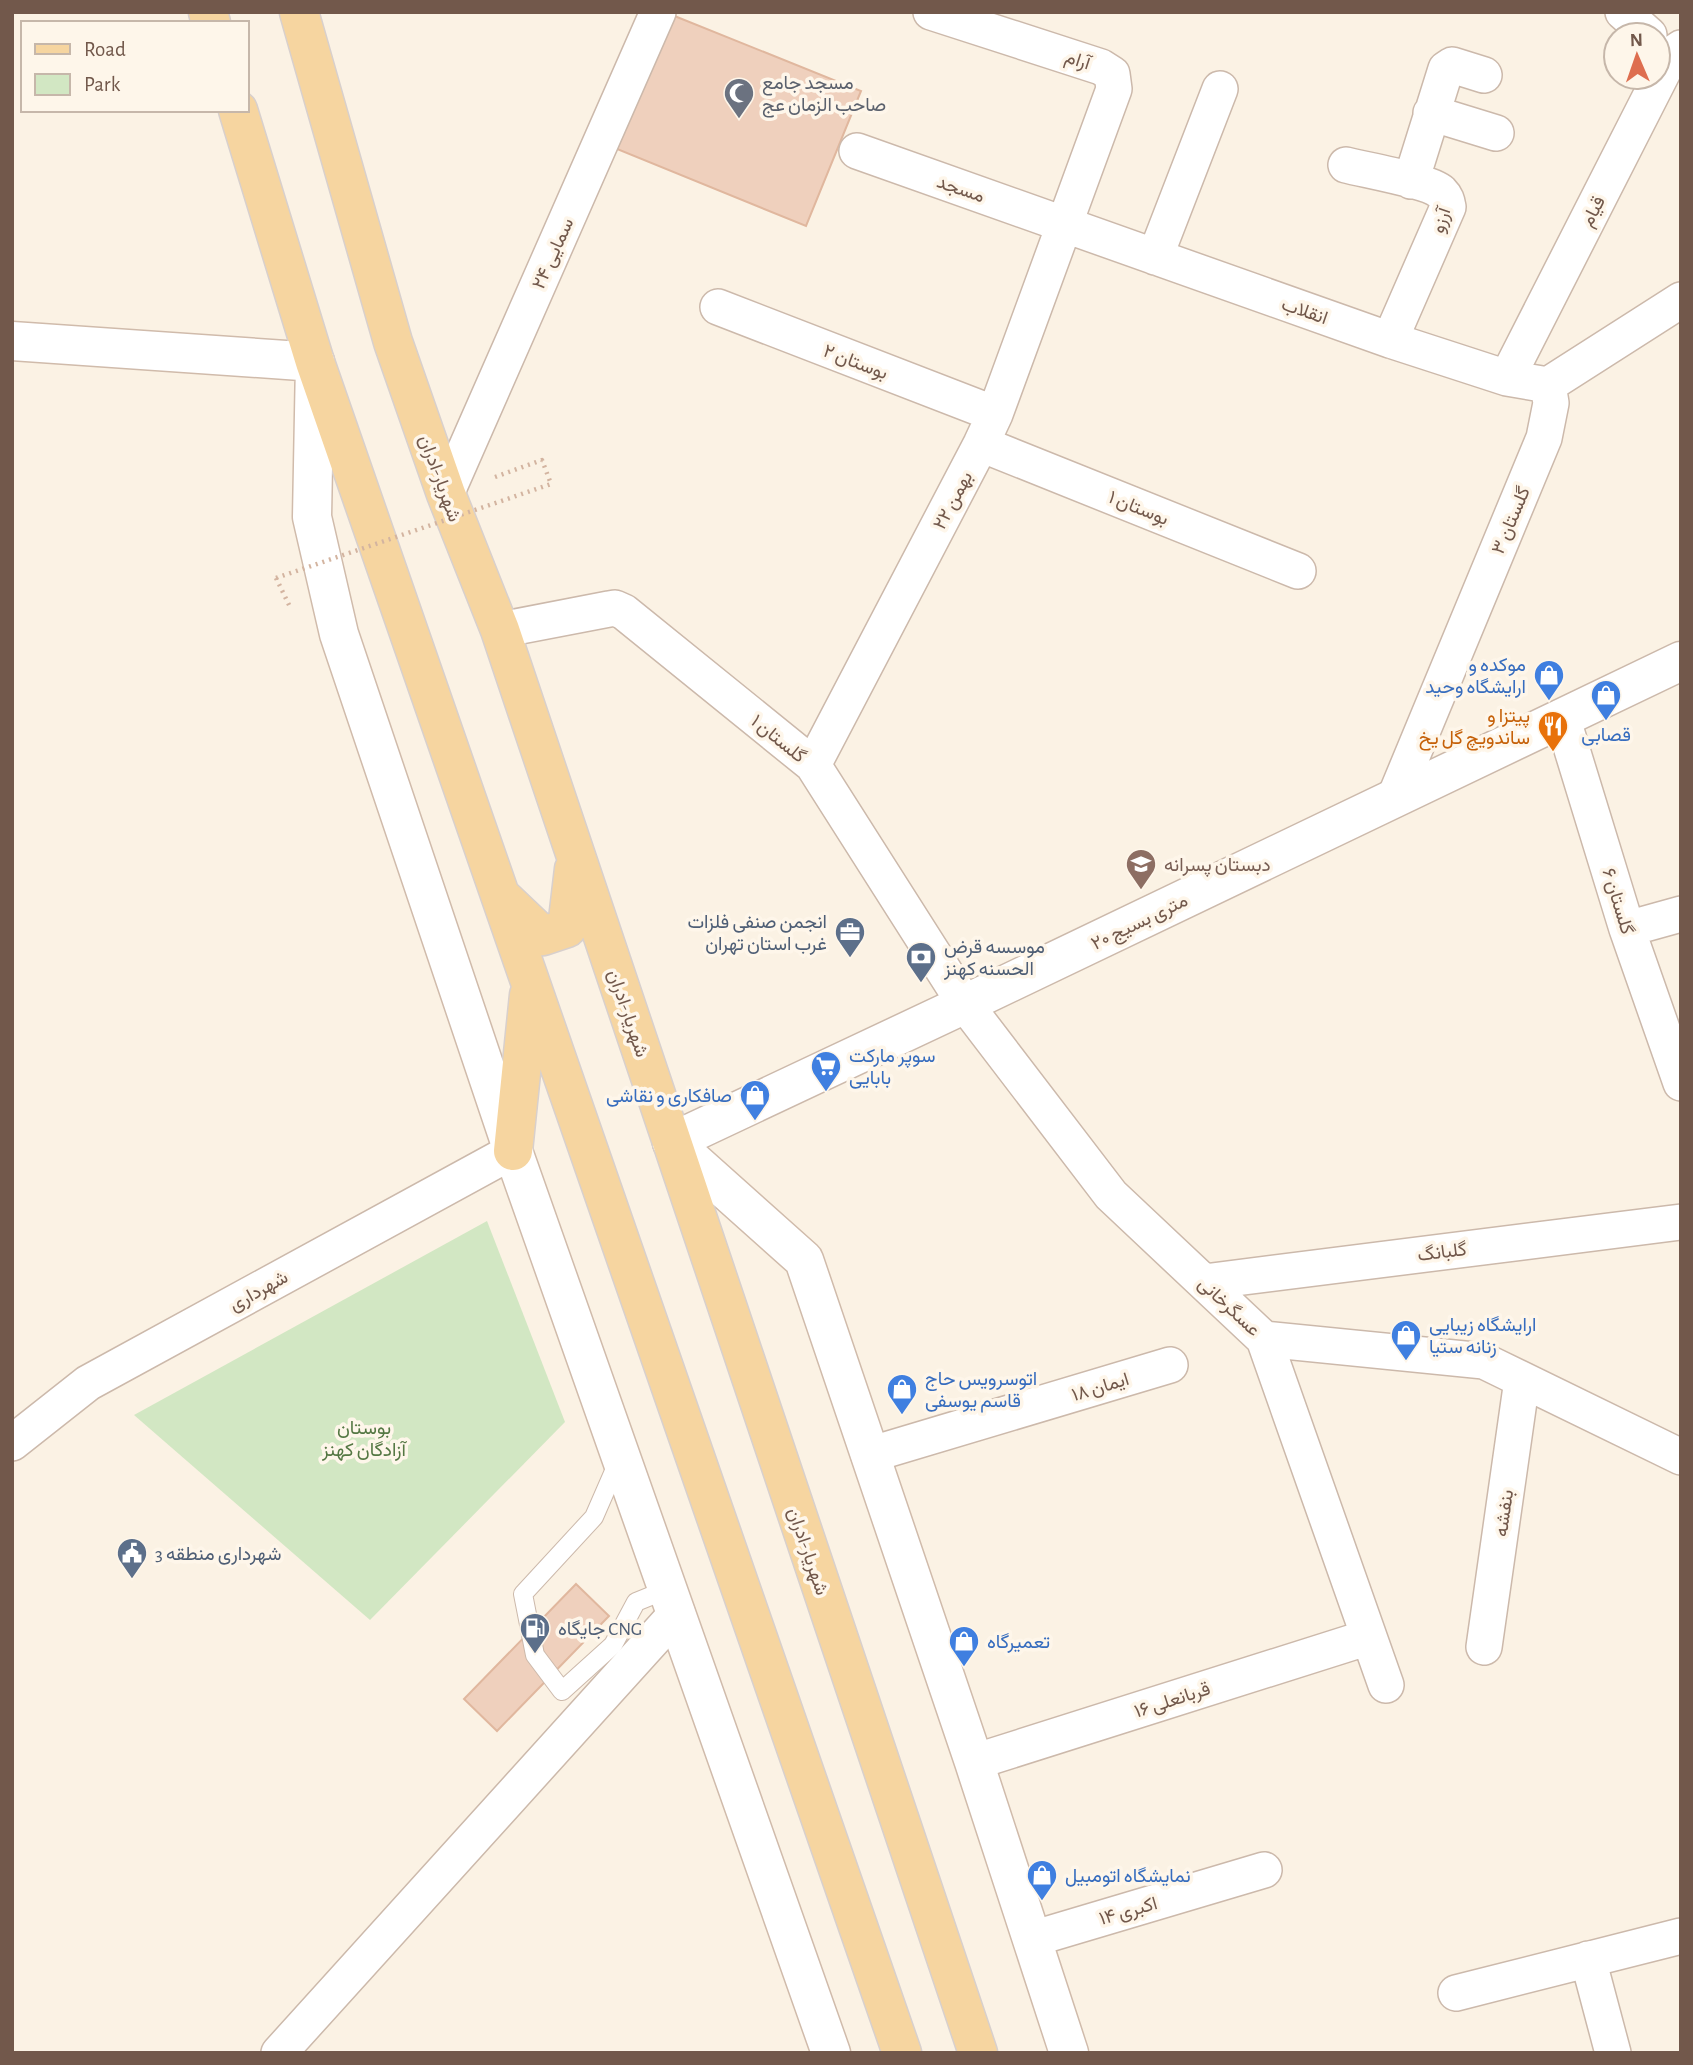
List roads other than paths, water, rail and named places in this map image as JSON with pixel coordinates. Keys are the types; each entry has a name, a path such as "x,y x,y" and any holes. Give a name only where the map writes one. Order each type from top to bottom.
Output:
{"main road":[{"name":"شهریار-ادران","path":"299,12 393,342 446,494 500,630 978,2053"},
{"path":"239,112 315,362 902,2053"},
{"path":"12,341 315,362"},
{"path":"315,362 312,517 339,634 513,1151 831,2053"},
{"name":"۲۰ متری بسیج","path":"672,1142 1681,661"},
{"path":"500,895 543,936 568,928 576,857"},
{"path":"513,1151 530,983"},
{"path":"672,1142 804,1260 974,1762 1069,2053"}],"street":[{"name":"سمایی ۲۴","path":"446,494 658,12"},
{"name":"آرام","path":"931,12 1101,66 1112,74 1114,89 1066,224"},
{"path":"1411,181 1448,66 1484,75"},
{"path":"1155,257 1220,89"},
{"name":"قیام","path":"1507,378 1643,91"},
{"path":"1432,113 1496,133"},
{"name":"مسجد","path":"857,151 1066,224"},
{"name":"آرزو","path":"1346,165 1440,190 1446,198 1448,207 1390,340"},
{"name":"انقلاب","path":"1066,224 1390,340 1507,378 1548,385"},
{"name":"۲۲ بهمن","path":"813,765 988,429 1066,224"},
{"path":"1548,385 1681,300"},
{"name":"بوستان ۲","path":"718,307 988,429"},
{"name":"گلستان ۳","path":"1395,797 1544,438 1551,404 1548,385"},
{"name":"بوستان ۱","path":"988,429 1298,571"},
{"name":"گلستان ۱","path":"500,630 615,608 624,612 813,765 965,1004"},
{"name":"گلستان ۶","path":"1562,717 1627,929 1681,1083"},
{"path":"1627,929 1681,914"},
{"name":"عسگرخانی","path":"965,1004 1111,1195 1264,1339 1484,1361 1681,1457"},
{"name":"شهرداری","path":"12,1443 88,1383 513,1151"},
{"name":"گلبانگ","path":"1204,1283 1681,1222"},
{"path":"1264,1339 1386,1685"},
{"name":"ایمان ۱۸","path":"869,1454 1170,1365"},
{"name":"بنفشه","path":"1483,1647 1522,1380"},
{"path":"279,2053 673,1601"},
{"name":"قربانعلی ۱۶","path":"974,1762 1369,1637"},
{"name":"اکبری ۱۴","path":"1032,1938 1264,1870"},
{"path":"1456,1993 1681,1936"},
{"path":"1588,1959 1613,2053"}],"lane":[{"path":"621,1456 594,1517 523,1594 535,1655 562,1691 613,1645 636,1602 673,1601"}],"place":[{"name":"مسجد جامع صاحب الزمان عج","path":"739,120"},
{"name":"موکده و ارایشگاه وحید","path":"1549,702"},
{"name":"قصابی","path":"1606,722"},
{"name":"پیتزا و ساندویچ گل یخ","path":"1553,753"},
{"name":"دبستان پسرانه","path":"1141,891"},
{"name":"انجمن صنفی فلزات غرب استان تهران","path":"850,959"},
{"name":"موسسه قرض الحسنه کهنز","path":"921,984"},
{"name":"سوپر مارکت بابایی","path":"826,1093"},
{"name":"صافکاری و نقاشی","path":"755,1122"},
{"name":"ارایشگاه زیبایی زنانه ستیا","path":"1406,1362"},
{"name":"اتوسرویس حاج قاسم یوسفی","path":"902,1416"},
{"name":"شهرداری منطقه 3","path":"132,1580"},
{"name":"جایگاه CNG","path":"535,1655"},
{"name":"تعمیرگاه","path":"964,1668"},
{"name":"نمایشگاه اتومبیل","path":"1042,1902"}],"park label":[{"name":"بوستان آزادگان کهنز","path":"364,1438"}]}
